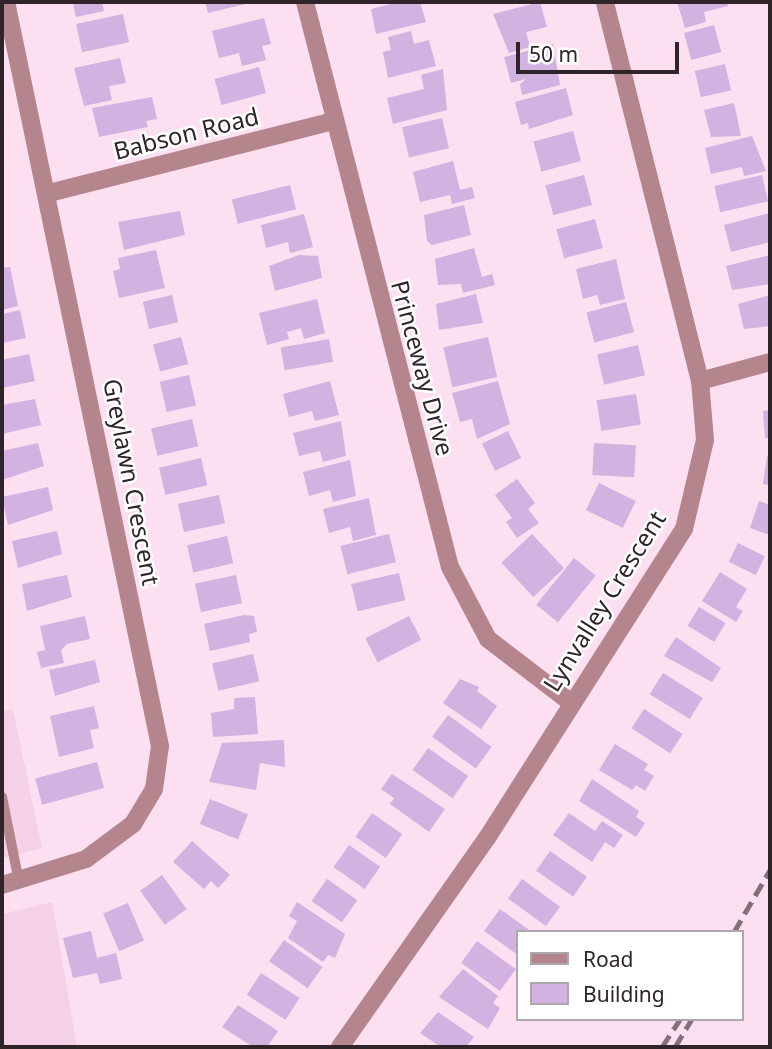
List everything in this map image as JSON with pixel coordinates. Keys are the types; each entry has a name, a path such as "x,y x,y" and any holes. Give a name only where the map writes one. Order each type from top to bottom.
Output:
{"street":[{"name":"Greylawn Crescent","path":"6,2 49,193 160,746 154,789 133,824 86,859 11,883"},
{"name":"Princeway Drive","path":"305,2 450,567 488,639 570,702"},
{"name":"Lynvalley Crescent","path":"340,1047 487,838 570,702 684,529 705,440 700,381 605,2"},
{"name":"Babson Road","path":"49,193 334,121"},
{"path":"700,381 770,362"}],"lane":[{"path":"2,797 11,883"}],"shaded area":[{"path":"13,710 42,848 2,858 2,712"},
{"path":"52,902 77,1047 2,1047 2,914"}],"building":[{"path":"102,2 104,11 76,17 73,4"},
{"path":"205,2 250,2 250,3 208,13"},
{"path":"399,2 420,2 426,22 376,34 371,9"},
{"path":"540,2 547,27 526,32 530,47 509,53 493,14"},
{"path":"677,2 727,2 728,6 704,12 706,22 685,28"},
{"path":"123,14 129,42 82,52 76,24"},
{"path":"264,18 271,44 262,46 266,60 242,66 239,53 219,58 212,31"},
{"path":"714,25 721,52 691,60 684,33"},
{"path":"411,31 414,44 429,40 436,66 388,78 383,52 391,50 388,37"},
{"path":"553,44 560,85 522,95 520,84 526,79 511,83 504,57"},
{"path":"120,58 126,83 109,86 112,100 84,106 74,68"},
{"path":"725,64 731,90 701,97 695,71"},
{"path":"259,67 266,93 222,105 215,79"},
{"path":"443,69 447,110 393,124 387,98 424,89 421,75"},
{"path":"566,88 573,115 529,129 528,123 521,125 515,102"},
{"path":"152,97 157,119 146,121 148,127 99,137 92,108"},
{"path":"734,103 741,136 711,137 704,110"},
{"path":"442,118 449,148 409,157 402,127"},
{"path":"573,131 581,161 541,172 533,142"},
{"path":"752,136 766,171 744,176 742,167 711,174 705,148"},
{"path":"453,161 460,190 472,187 475,198 452,204 450,195 420,202 413,172"},
{"path":"584,175 592,205 553,215 545,185"},
{"path":"762,175 768,201 720,212 714,186"},
{"path":"290,185 296,209 238,224 232,200"},
{"path":"464,205 471,235 432,245 427,241 424,215"},
{"path":"180,211 185,235 124,250 118,222"},
{"path":"770,213 770,242 731,252 724,225"},
{"path":"304,214 313,247 290,253 288,242 266,248 261,225"},
{"path":"595,219 603,248 564,258 556,229"},
{"path":"474,248 482,277 492,274 495,285 463,293 461,284 438,285 435,259"},
{"path":"156,250 165,288 119,298 113,271 120,269 118,258"},
{"path":"299,255 318,256 322,278 275,291 269,266"},
{"path":"770,255 770,284 732,290 726,266"},
{"path":"616,259 625,299 600,305 597,295 583,299 576,269"},
{"path":"10,267 18,306 2,310 2,268"},
{"path":"476,294 483,323 439,330 436,304"},
{"path":"172,295 178,322 149,329 143,302"},
{"path":"770,295 770,326 744,329 738,304"},
{"path":"317,299 325,333 304,339 301,328 287,332 289,339 267,345 259,313"},
{"path":"626,302 634,332 594,343 586,313"},
{"path":"20,310 26,338 2,343 2,314"},
{"path":"181,337 188,364 160,372 153,345"},
{"path":"488,337 497,377 452,387 443,347"},
{"path":"329,339 333,362 285,370 281,348"},
{"path":"638,345 645,375 604,385 597,354"},
{"path":"29,354 35,381 2,388 2,360"},
{"path":"189,375 196,405 167,412 160,382"},
{"path":"330,381 339,415 315,421 312,411 289,417 283,394"},
{"path":"498,381 510,424 477,439 472,419 460,422 452,393"},
{"path":"636,394 641,425 601,431 596,400"},
{"path":"35,399 41,425 2,434 2,405"},
{"path":"770,410 770,438 765,438 763,411"},
{"path":"192,419 198,446 157,456 151,428"},
{"path":"341,421 346,456 323,462 320,451 299,456 293,433"},
{"path":"508,431 521,458 495,471 482,444"},
{"path":"38,443 44,466 2,480 2,451"},
{"path":"594,443 636,445 634,477 592,475"},
{"path":"767,456 770,457 770,485 763,484"},
{"path":"201,458 207,485 165,495 159,468"},
{"path":"350,460 356,496 333,502 330,490 309,496 303,472"},
{"path":"517,479 535,503 528,509 539,523 517,538 506,522 512,518 495,495"},
{"path":"599,483 636,501 623,528 586,510"},
{"path":"48,487 53,510 8,525 2,497"},
{"path":"219,495 225,523 184,532 178,504"},
{"path":"369,498 376,535 353,541 350,527 329,533 323,509"},
{"path":"759,501 770,505 770,535 750,528"},
{"path":"57,531 62,554 18,568 12,541"},
{"path":"389,534 396,562 348,574 340,546"},
{"path":"532,534 564,568 533,597 501,563"},
{"path":"227,536 233,563 193,573 187,545"},
{"path":"738,543 765,556 756,575 729,562"},
{"path":"574,558 596,576 558,622 536,605"},
{"path":"720,572 747,589 736,607 743,611 736,622 702,601"},
{"path":"399,573 405,600 358,611 351,584"},
{"path":"67,575 72,597 27,611 22,584"},
{"path":"236,575 242,603 201,612 195,584"},
{"path":"699,607 726,623 714,642 688,626"},
{"path":"244,615 254,616 257,632 249,634 250,642 210,651 204,624"},
{"path":"85,616 90,639 67,644 61,650 64,663 41,668 37,652 45,650 40,626"},
{"path":"409,616 421,640 378,662 365,638"},
{"path":"676,637 721,668 712,682 664,656"},
{"path":"253,654 259,681 218,691 212,663"},
{"path":"95,660 100,682 55,696 49,670"},
{"path":"663,673 703,698 690,719 650,694"},
{"path":"460,679 479,687 477,691 497,706 481,729 443,703"},
{"path":"255,697 258,734 213,737 211,713 234,709 234,698"},
{"path":"94,706 99,728 90,730 94,748 59,757 50,716"},
{"path":"644,709 683,734 670,753 631,728"},
{"path":"448,715 492,747 476,769 432,737"},
{"path":"284,740 285,767 260,763 256,790 209,782 222,743"},
{"path":"615,744 648,764 644,770 654,776 645,791 636,785 632,790 599,770"},
{"path":"428,748 468,776 453,798 413,770"},
{"path":"97,762 104,788 42,805 35,779"},
{"path":"392,774 445,809 429,832 390,804 394,798 381,789"},
{"path":"592,779 639,811 636,817 645,823 636,837 579,801"},
{"path":"210,799 248,814 238,839 200,824"},
{"path":"372,813 402,834 386,858 355,837"},
{"path":"569,813 595,831 602,821 623,835 614,848 605,842 592,862 553,835"},
{"path":"192,841 230,875 218,888 211,881 204,889 173,862"},
{"path":"349,845 380,867 365,889 334,867"},
{"path":"550,851 587,877 573,896 536,871"},
{"path":"162,875 187,909 165,925 140,891"},
{"path":"327,879 357,900 342,922 312,901"},
{"path":"522,879 560,907 546,926 508,898"},
{"path":"297,902 345,934 335,958 328,955 323,962 288,938 297,921 289,916"},
{"path":"128,903 144,941 119,951 103,914"},
{"path":"500,909 529,930 516,930 516,954 484,931"},
{"path":"91,931 97,958 116,953 122,979 100,984 97,973 73,978 63,938"},
{"path":"284,940 323,967 308,988 269,961"},
{"path":"477,941 516,969 500,991 461,963"},
{"path":"463,969 498,996 493,1003 500,1008 488,1029 439,997"},
{"path":"261,973 300,998 285,1020 247,995"},
{"path":"238,1005 278,1031 267,1047 253,1047 222,1027"},
{"path":"438,1012 474,1037 466,1047 441,1047 420,1033"}],"railway":[{"path":"735,930 770,870"},
{"path":"662,1047 679,1021"},
{"path":"675,1047 691,1021"}]}
